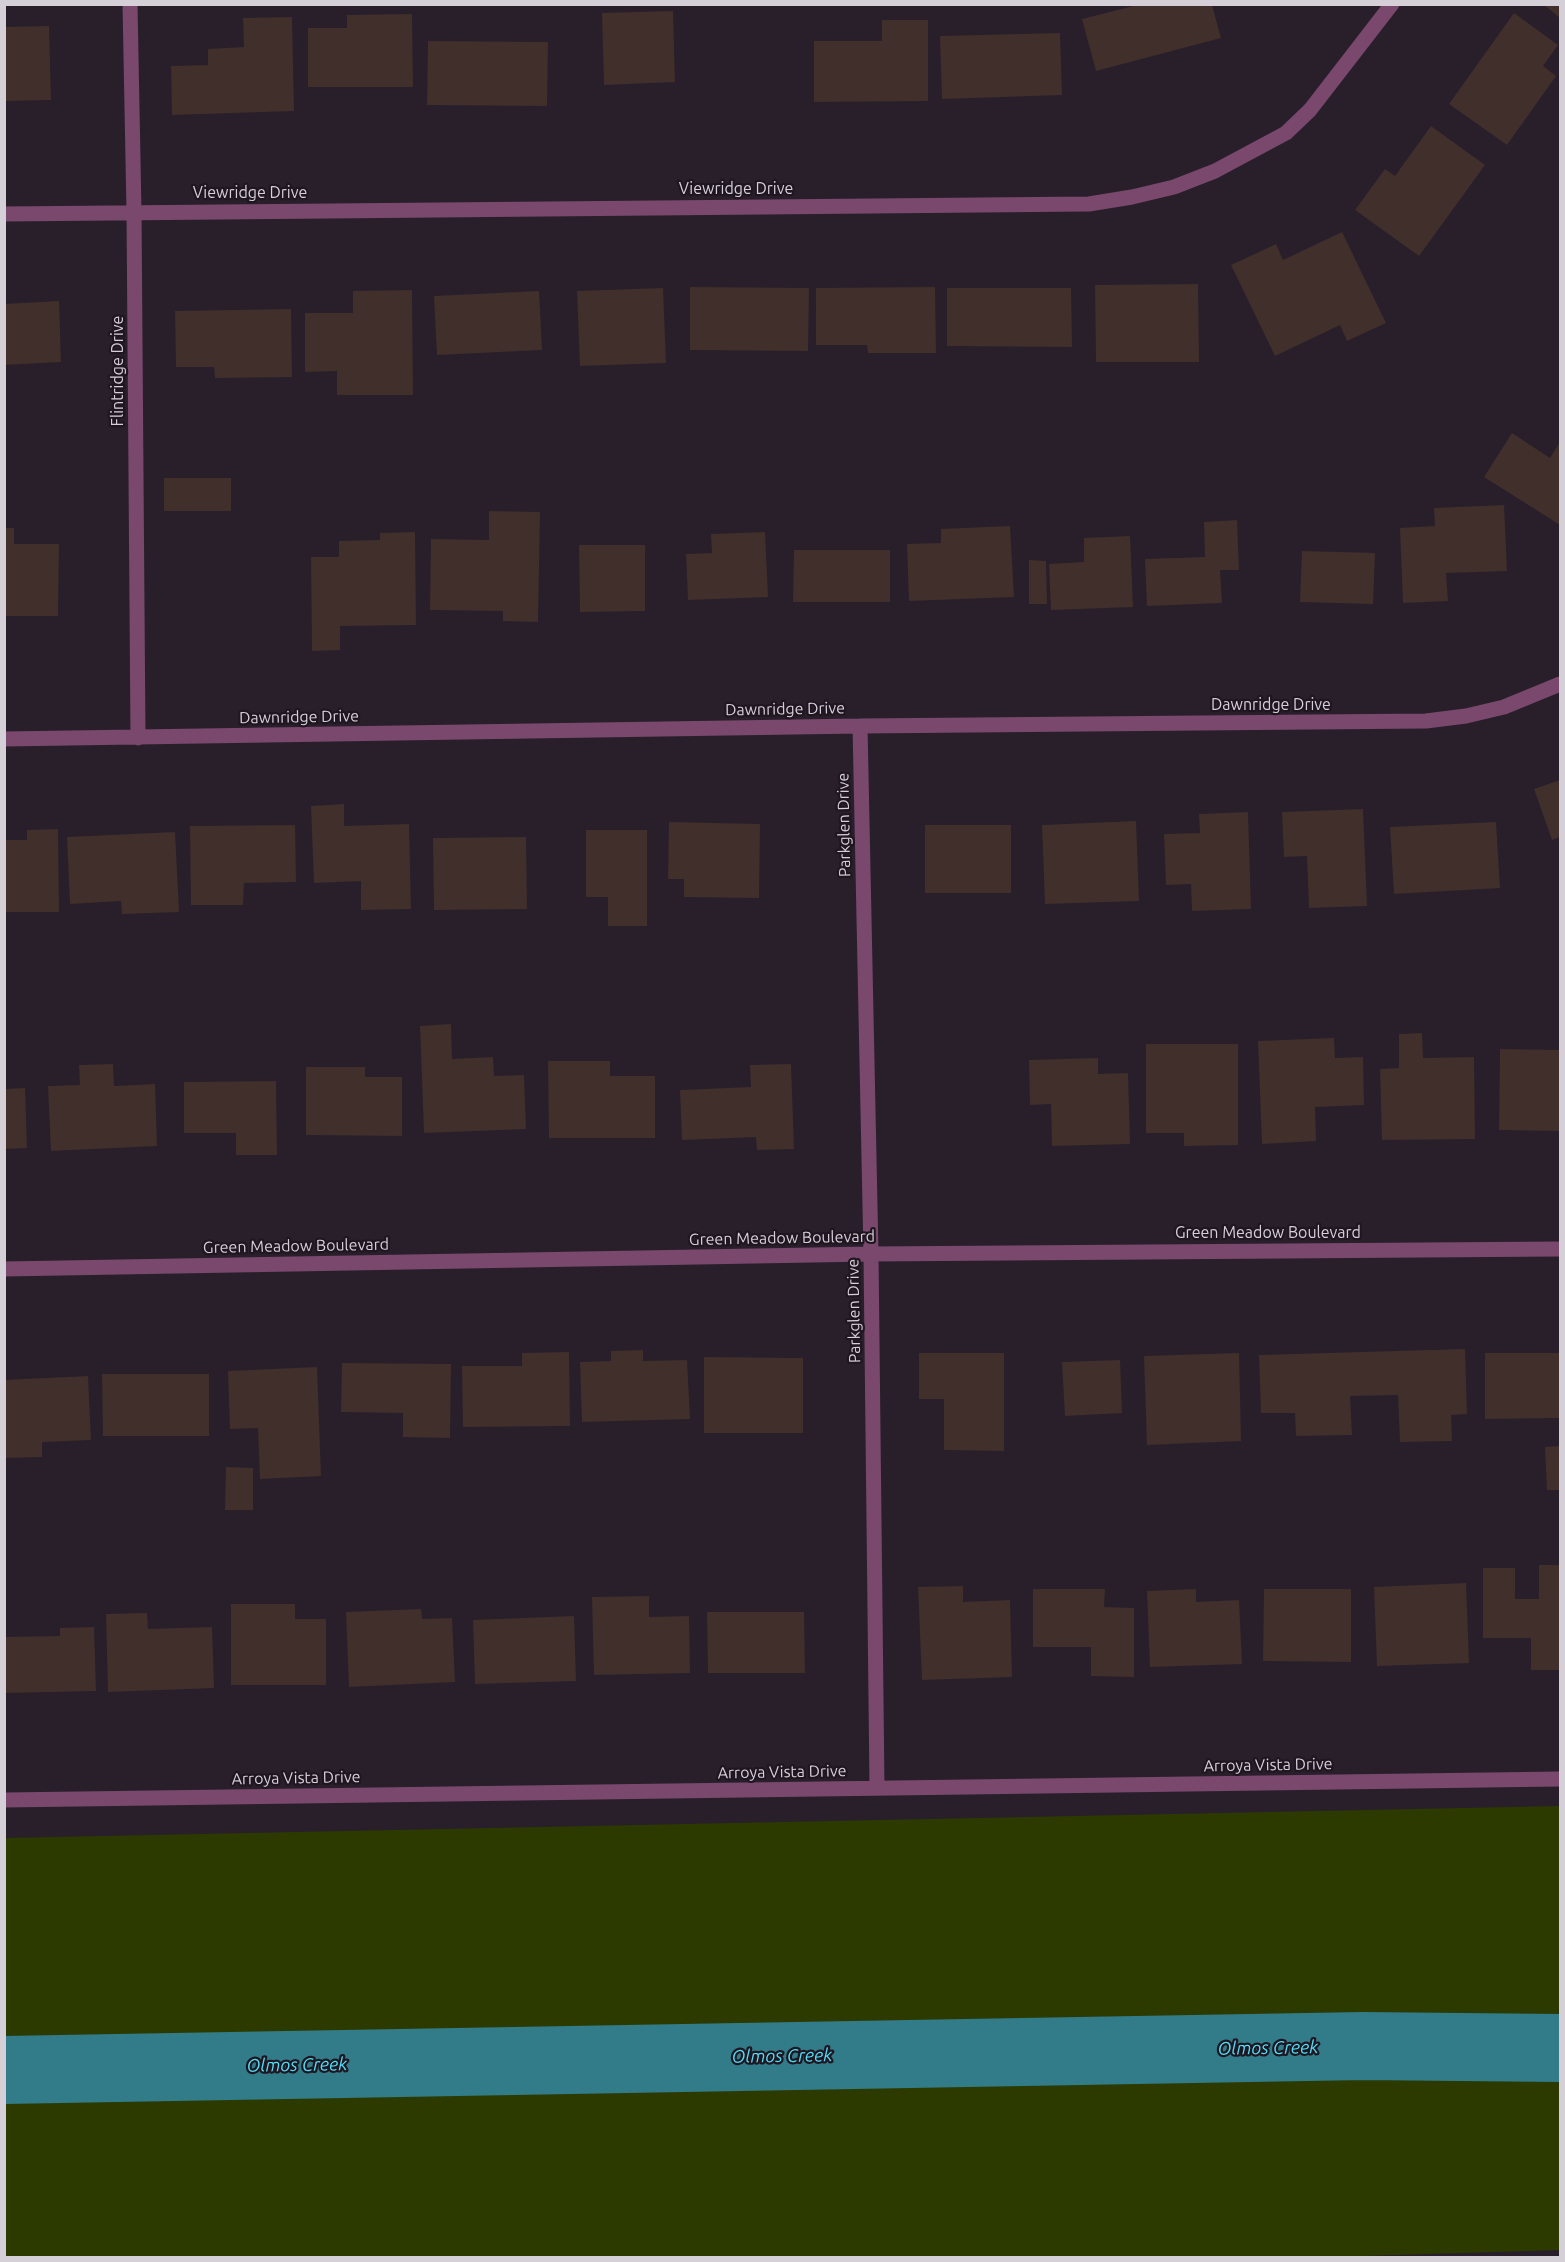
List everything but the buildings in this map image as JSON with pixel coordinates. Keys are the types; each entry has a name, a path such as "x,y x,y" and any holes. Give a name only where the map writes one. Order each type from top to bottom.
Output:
{"street":[{"name":"Flintridge Drive","path":"130,4 138,738"},
{"name":"Viewridge Drive","path":"4,214 1089,204 1132,198 1174,187 1215,171 1286,133 1310,110 1392,4"},
{"name":"Dawnridge Drive","path":"4,739 860,726 1426,721 1466,716 1504,707 1560,684"},
{"name":"Parkglen Drive","path":"860,726 871,1254 877,1788"},
{"name":"Green Meadow Boulevard","path":"4,1269 871,1254 1560,1249"},
{"name":"Arroya Vista Drive","path":"4,1800 1560,1779"}],"green space":[{"path":"1560,1806 1560,2250 1297,2258 5,2257 5,1838"}],"waterway":[{"name":"Olmos Creek","path":"4,2070 1363,2046 1560,2048"}]}
